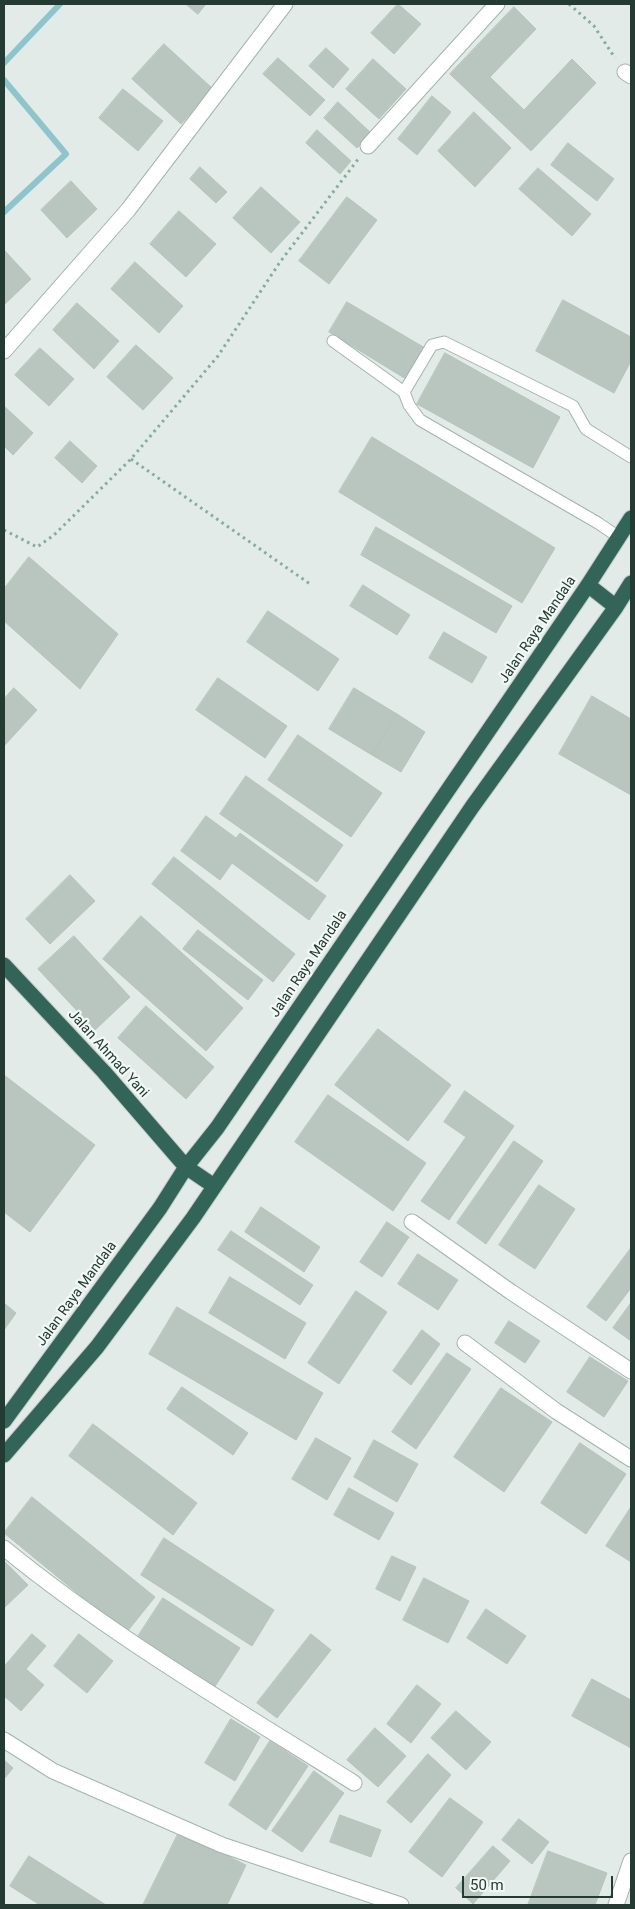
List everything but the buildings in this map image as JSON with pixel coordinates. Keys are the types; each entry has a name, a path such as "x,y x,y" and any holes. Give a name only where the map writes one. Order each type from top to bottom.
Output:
{"highway":[{"name":"Jalan Raya Mandala","path":"4,1421 160,1208 186,1167 222,1120 620,538 631,518"},
{"path":"4,1455 97,1347 214,1186 472,807 616,607 631,583"},
{"path":"588,585 616,607"},
{"name":"Jalan Ahmad Yani","path":"4,965 104,1072 186,1167 214,1186"}],"street":[{"path":"4,351 128,210 285,4"},
{"path":"368,146 497,4"},
{"path":"412,1222 511,1292 631,1371"},
{"path":"465,1344 556,1411 631,1459"},
{"path":"4,1548 46,1583 141,1649 354,1783"},
{"path":"4,1740 53,1771 222,1845 401,1905"},
{"path":"616,1905 631,1861"}],"lane":[{"path":"333,341 404,392 409,405 420,420 598,523 620,538"},
{"path":"404,392 432,345 444,342 573,406 586,429 631,457"}],"path":[{"path":"569,4 594,26 628,74"},
{"path":"4,530 37,547 54,535 131,459 218,356 280,262 368,146"},
{"path":"131,459 310,584"}],"waterway":[{"path":"4,63 60,4"},
{"path":"4,80 66,154 4,212"}]}
